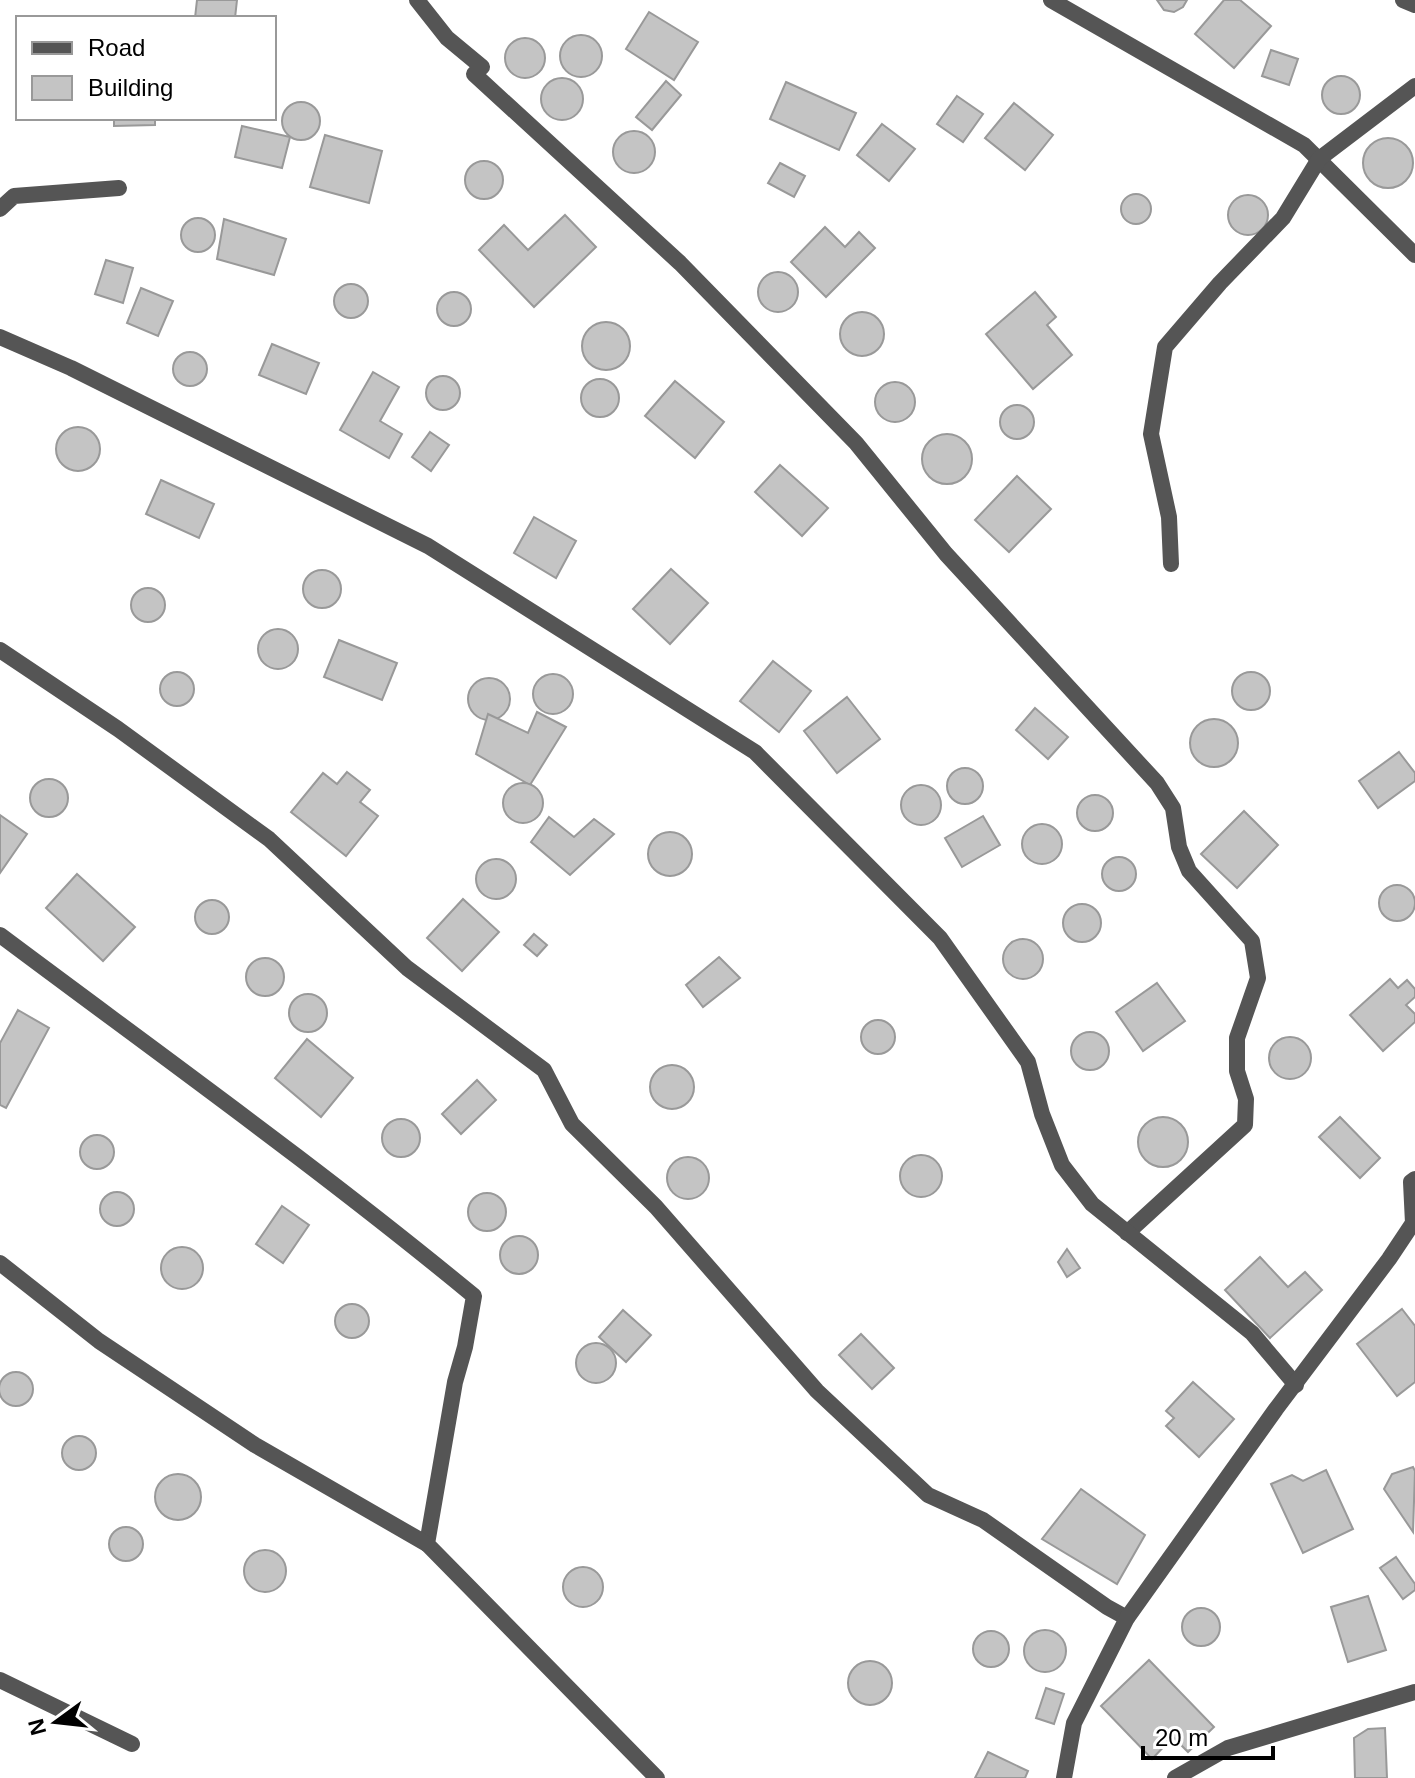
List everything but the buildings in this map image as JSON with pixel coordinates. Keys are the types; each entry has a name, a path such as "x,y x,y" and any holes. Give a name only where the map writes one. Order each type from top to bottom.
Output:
{"street":[{"path":"417,0 447,38 482,67 474,74 680,263 856,443 946,554 1157,783 1173,808 1179,847 1189,871 1252,941 1258,978 1237,1038 1237,1071 1246,1099 1245,1125 1127,1233"},
{"path":"1051,0 1304,145 1415,255"},
{"path":"1403,0 1415,5"},
{"path":"1171,564 1169,517 1151,434 1165,347 1220,283 1283,218 1319,159 1415,86"},
{"path":"0,209 14,196 119,188"},
{"path":"0,337 85,375 428,546 755,752 940,938 1028,1062 1042,1114 1062,1165 1092,1204 1252,1333 1296,1385"},
{"path":"0,650 118,729 269,839 407,968 544,1070 572,1124 656,1207 817,1391 928,1495 983,1520 1127,1618"},
{"path":"0,935 237,1110 474,1296 455,1382 427,1544"},
{"path":"1064,1778 1074,1723 1127,1618 1413,1223 1411,1182 1415,1179"},
{"path":"0,1263 99,1341 255,1445 427,1544 657,1778"},
{"path":"0,1680 132,1744"},
{"path":"1175,1778 1228,1748 1415,1692"}]}
